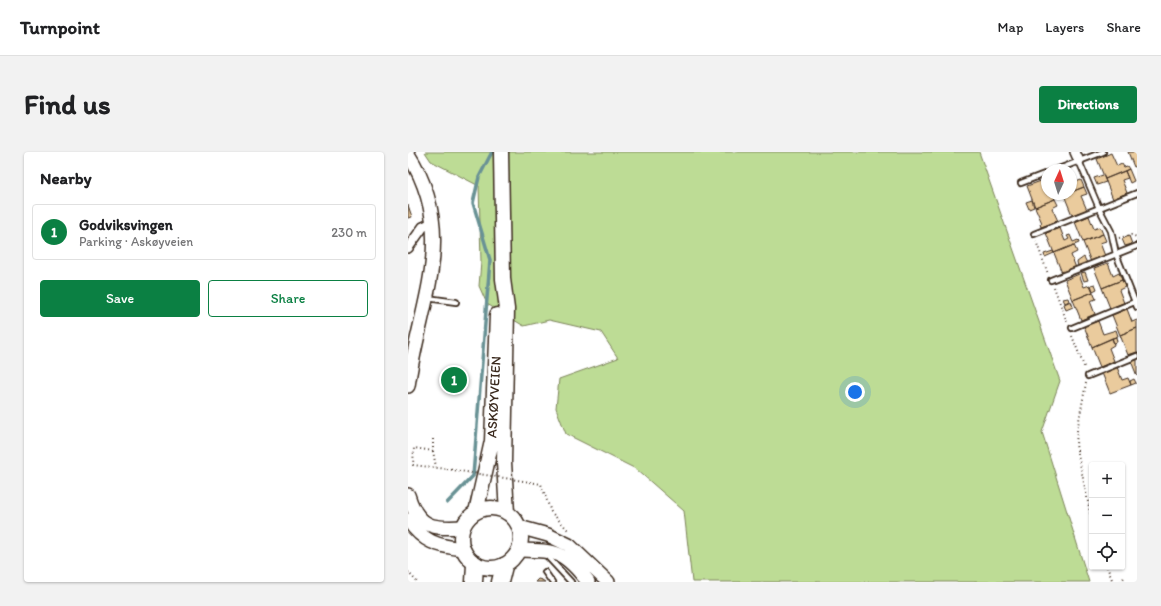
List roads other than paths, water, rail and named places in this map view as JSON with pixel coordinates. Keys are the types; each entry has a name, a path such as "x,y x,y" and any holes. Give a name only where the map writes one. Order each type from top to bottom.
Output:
{"highway":[{"path":"474,582 475,564"},
{"path":"500,582 504,566"}],"main road":[{"name":"ASKØYVEIEN","path":"501,152 503,279 507,309 504,462 507,513"},
{"path":"408,154 426,187 434,222 435,249 413,354 408,386"},
{"name":"ASKØYVEIEN","path":"476,512 492,441 498,308 503,279"},
{"path":"408,495 417,516 424,523 431,527 463,527"},
{"path":"495,508 507,513 519,527 522,539 516,556 504,566 489,568 475,564 463,549 461,538 463,527 476,512 482,510 495,508"},
{"path":"408,520 416,532 430,542 438,545 463,549"},
{"path":"519,527 548,535 569,545 608,582"},
{"path":"519,550 551,551 562,555 573,563 588,582"}],"street":[{"path":"1075,152 1079,161"},
{"path":"408,248 423,227 434,222"}],"lane":[{"path":"1071,164 1103,152"},
{"path":"1070,328 1136,303 1116,254 1114,239 1079,161"},
{"path":"1021,183 1041,175"},
{"path":"1034,234 1137,193"},
{"path":"1051,280 1137,246"},
{"path":"425,298 456,302"},
{"path":"1088,376 1137,356"},
{"path":"542,551 556,564 571,582"},
{"path":"546,572 552,582"}],"waterway":[{"path":"447,503 473,476 490,260 473,203 479,177 492,152"}],"place":[{"name":"Godviksvingen","path":"454,380"}]}
